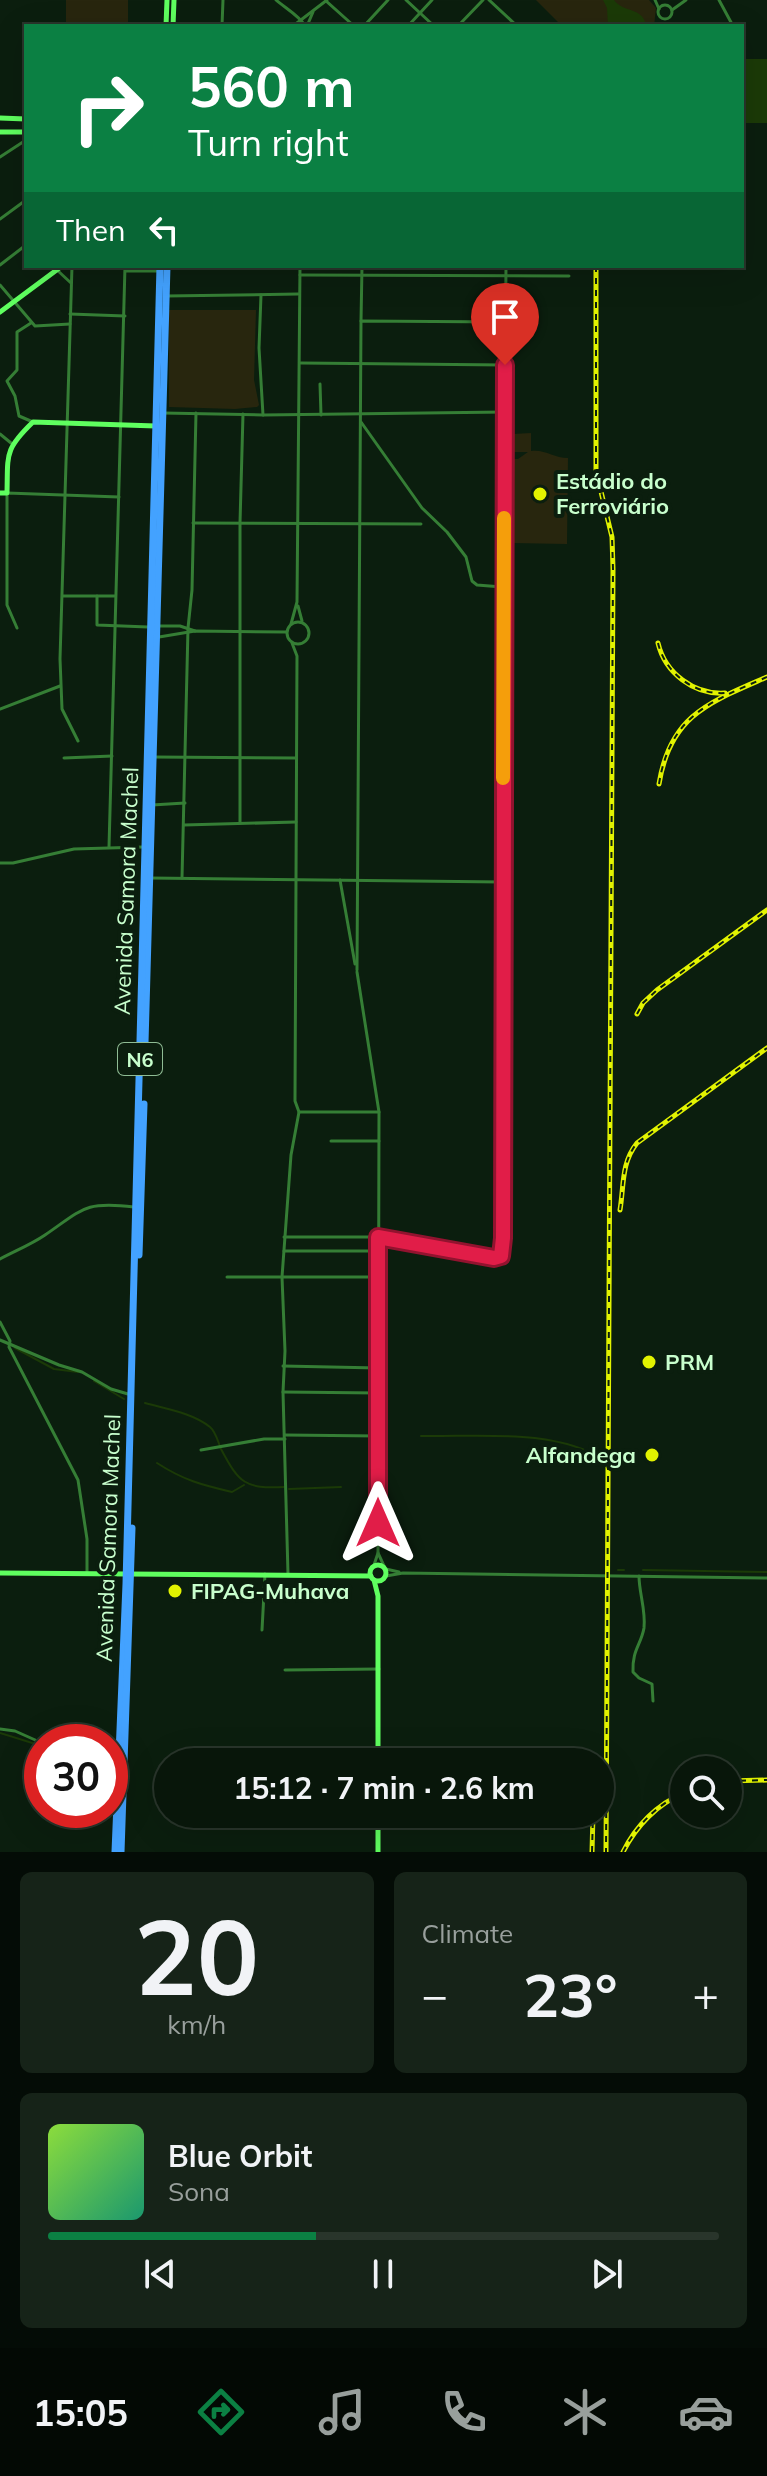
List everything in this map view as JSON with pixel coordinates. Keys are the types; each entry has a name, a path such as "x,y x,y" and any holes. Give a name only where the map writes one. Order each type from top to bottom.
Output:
{"highway":[{"name":"Avenida Samora Machel","path":"159,454 157,426 163,268"},
{"name":"Avenida Samora Machel","path":"117,1724 128,1574 159,454 163,413 160,393"},
{"name":"Avenida Samora Machel","path":"118,1852 150,878 148,847 154,757 157,637 154,627"},
{"name":"Avenida Samora Machel","path":"117,1828 118,1852"}],"main road":[{"path":"166,24 167,0"},
{"path":"173,24 174,0"},
{"path":"0,118 24,119"},
{"path":"0,132 24,132"},
{"path":"0,312 60,268"},
{"path":"4,493 11,443 33,422 157,426"},
{"path":"355,1574 373,1566"},
{"path":"373,1566 385,1572"},
{"path":"373,1566 372,1578 378,1596"},
{"path":"0,1573 355,1574 372,1578 385,1572"},
{"path":"378,1748 378,1596 385,1572"},
{"path":"378,1828 378,1852"}],"street":[{"path":"222,24 223,0"},
{"path":"276,0 305,24"},
{"path":"295,24 327,0 352,24"},
{"path":"366,24 388,0"},
{"path":"406,0 432,24"},
{"path":"410,24 432,0"},
{"path":"460,24 483,0"},
{"path":"489,0 515,24"},
{"path":"656,0 672,10"},
{"path":"656,0 662,24"},
{"path":"663,19 671,17 672,10 686,0"},
{"path":"719,0 732,24"},
{"path":"659,9 664,5"},
{"path":"307,24 313,12"},
{"path":"291,14 293,24"},
{"path":"0,157 24,141"},
{"path":"0,219 24,201"},
{"path":"0,265 24,247"},
{"path":"60,268 71,283"},
{"path":"72,268 61,686 62,709 78,741"},
{"path":"109,847 126,268 163,268"},
{"path":"286,632 297,602 300,268"},
{"path":"357,970 362,268"},
{"path":"284,1237 378,1237 494,1258 501,1256 504,1144 502,882 506,268"},
{"path":"300,275 569,276"},
{"path":"0,285 31,323 41,327 70,324"},
{"path":"261,294 259,348 263,415"},
{"path":"163,295 300,294"},
{"path":"70,314 125,316"},
{"path":"361,321 506,322"},
{"path":"31,323 17,332 17,370 7,381 15,396 19,416 33,422"},
{"path":"299,363 505,365"},
{"path":"320,384 321,415"},
{"path":"163,413 361,415 505,412"},
{"path":"182,878 196,413"},
{"path":"240,823 239,631 243,414"},
{"path":"361,422 422,508 447,532 466,557 472,581 477,585 503,587"},
{"path":"0,434 11,443"},
{"path":"17,628 7,605 4,493 119,497"},
{"path":"193,523 421,524"},
{"path":"62,596 115,596"},
{"path":"97,596 97,625 286,632"},
{"path":"297,602 309,635 297,656"},
{"path":"291,624 304,624"},
{"path":"157,637 195,631"},
{"path":"286,632 297,656 295,1101 299,1112 292,1144 282,1277 288,1574"},
{"path":"292,643 303,643"},
{"path":"0,709 61,686"},
{"path":"64,758 112,756"},
{"path":"154,757 296,758"},
{"path":"152,805 185,803"},
{"path":"184,825 296,822"},
{"path":"0,863 8,864 72,850 148,847"},
{"path":"150,878 502,882"},
{"path":"340,880 379,1112 378,1553 385,1572 767,1578"},
{"path":"299,1112 379,1112"},
{"path":"331,1141 379,1141"},
{"path":"0,1259 44,1236 82,1209 101,1205 139,1208"},
{"path":"284,1251 378,1251"},
{"path":"227,1277 377,1277"},
{"path":"0,1322 78,1480 87,1539 87,1574"},
{"path":"0,1340 93,1377 125,1395 131,1393"},
{"path":"283,1366 378,1368"},
{"path":"283,1392 378,1393"},
{"path":"201,1450 285,1437 378,1436"},
{"path":"373,1566 378,1553"},
{"path":"262,1630 265,1574"},
{"path":"639,1576 644,1607 643,1630 634,1650 633,1672 652,1684 653,1701"},
{"path":"285,1670 379,1669"},
{"path":"0,1729 24,1735"}],"shaded area":[{"path":"66,0 128,0 128,24 66,24"},
{"path":"536,0 649,0 656,8 654,24 560,24"},
{"path":"603,0 614,0 641,16 645,24 608,24"},
{"path":"744,59 767,59 767,123 744,123"},
{"path":"169,310 256,310 254,380 257,407 169,407"},
{"name":"Estádio do Ferroviário","path":"531,433 531,451 568,458 567,544 512,543 513,459 528,452 514,452 513,434"}],"waterway":[{"path":"15,1348 54,1369 78,1372"},
{"path":"94,1381 124,1399"},
{"path":"145,1403 188,1415 210,1427 233,1470 245,1482 260,1487 284,1487"},
{"path":"421,1436 541,1439 586,1450 606,1461 606,1570"},
{"path":"157,1463 184,1478 232,1492 244,1485"},
{"path":"289,1489 341,1487"},
{"path":"618,1570 624,1570"},
{"path":"643,1570 767,1572"},
{"path":"0,1733 24,1740"}],"railway":[{"path":"596,268 596,471 612,537 613,569 606,1852"},
{"path":"658,643 667,664 682,680 702,690 725,693"},
{"path":"659,784 664,761 683,726 711,704 767,677"},
{"path":"637,1014 643,1003 657,990 767,910"},
{"path":"620,1210 626,1167 637,1143 767,1048"},
{"path":"742,1781 767,1780"},
{"path":"623,1852 648,1817 670,1800"},
{"path":"592,1852 593,1828"}],"slow traffic":[{"path":"503,778 504,518"}],"place":[{"name":"Estádio do Ferroviário","path":"540,494"},
{"name":"PRM","path":"649,1362"},
{"name":"Alfandega","path":"652,1455"},
{"name":"FIPAG-Muhava","path":"175,1591"}],"route":[{"path":"378,1523 378,1237 494,1258 501,1256 503,1238 505,365"}]}
